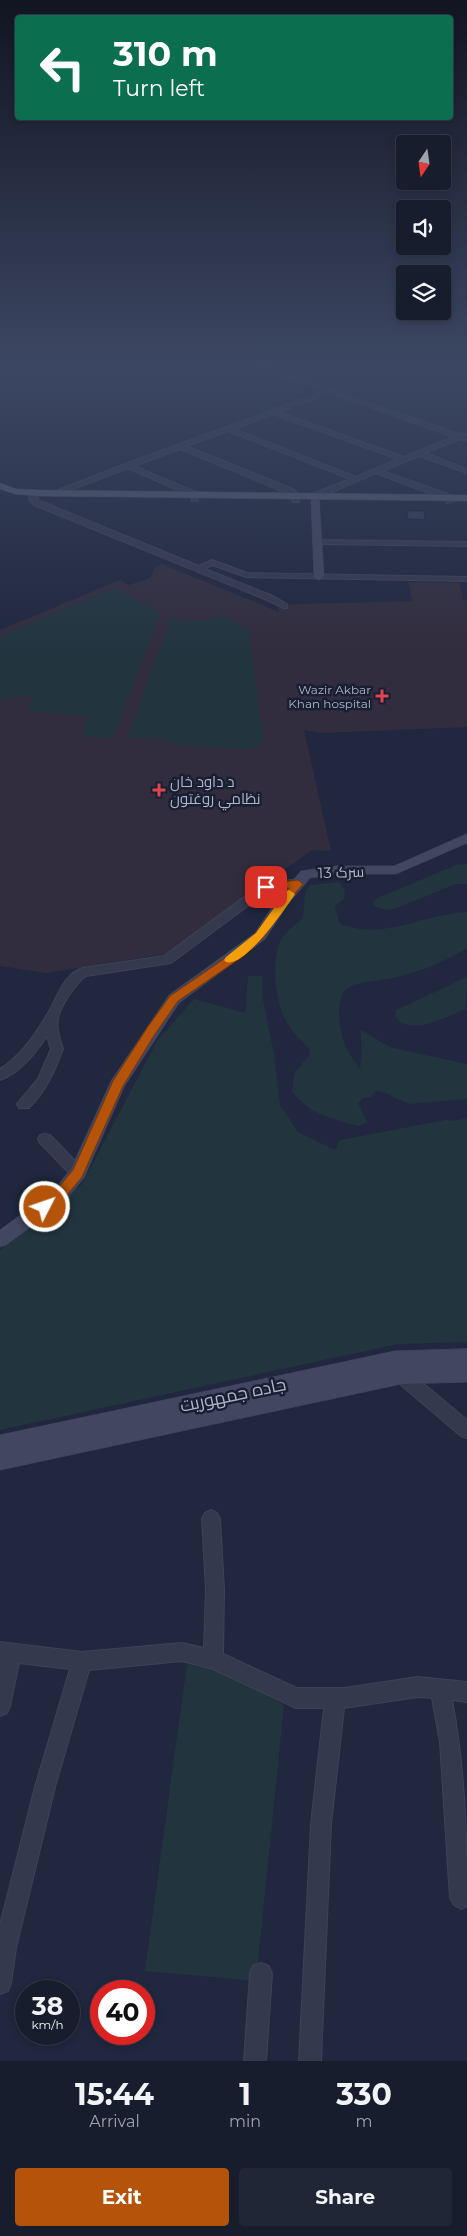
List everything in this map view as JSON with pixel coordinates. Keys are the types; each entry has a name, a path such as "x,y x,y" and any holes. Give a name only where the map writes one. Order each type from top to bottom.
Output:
{"main road":[{"path":"0,486 15,492 34,495 195,497"},
{"path":"0,490 14,494 34,495 467,500"}],"street":[{"path":"52,494 137,461"},
{"path":"216,461 290,491 296,498"},
{"path":"311,461 356,479"},
{"path":"319,578 316,498 398,461"},
{"path":"442,461 467,470"},
{"path":"127,465 195,497"},
{"path":"377,471 450,500"},
{"path":"34,495 33,499 37,503 270,598 284,606"},
{"path":"317,542 467,544"},
{"path":"198,568 212,562 246,575 319,578 467,579"},
{"name":"سرک 13","path":"0,1240 59,1196 78,1173 117,1085 174,998 238,954 260,936 283,901 306,874 322,871 396,870 467,838"},
{"path":"0,1075 16,1066 52,1017 74,977 83,972 167,960 266,887 298,884"},
{"path":"24,1104 35,1095 44,1081 57,1049 52,1033 52,1017"},
{"path":"45,1138 78,1173"},
{"name":"جاده جمهوریت","path":"0,1445 395,1360 467,1358"},
{"name":"جاده جمهوریت","path":"0,1460 401,1374 467,1372"},
{"path":"401,1374 467,1430"},
{"path":"211,1519 216,1589 213,1660"},
{"path":"0,1706 6,1652 82,1661 182,1652 213,1660 252,1676 296,1698 335,1699 418,1686 467,1692"},
{"path":"0,1983 5,1948 45,1787 82,1661"},
{"path":"440,1688 450,1742 460,1898"},
{"path":"310,2061 321,1824 335,1699"},
{"path":"255,2061 261,1974"}],"shaded area":[{"name":"د داود خان نظامي روغتون","path":"162,564 279,612 277,606 295,604 412,601 408,582 460,583 463,600 467,600 467,727 322,733 304,730 331,851 312,850 165,954 46,973 0,966 0,630 120,580 129,585 150,578 155,567"},
{"path":"115,588 160,613 113,738 82,736 88,716 27,711 33,696 0,699 0,636"},
{"path":"223,616 249,630 263,739 261,745 249,750 172,744 170,740 128,737 171,618 197,621"},
{"path":"467,864 467,884 456,884 394,909 387,910 373,906 374,901 380,897 456,865"},
{"path":"339,882 345,891 344,899 336,905 335,909 340,924 356,928 372,930 388,928 467,912 467,948 450,958 422,970 393,978 370,981 348,988 343,993 339,1017 344,1043 360,1069 362,1055 360,1029 389,1047 467,1064 467,1099 409,1104 383,1092 375,1091 371,1097 363,1098 358,1103 367,1122 359,1126 331,1118 313,1110 298,1099 292,1091 295,1072 309,1056 310,1049 289,1027 283,1015 277,994 275,970 278,949 285,934 303,918 305,893 310,885"},
{"path":"248,976 262,976 262,995 274,1054 280,1105 298,1132 335,1150 340,1140 446,1120 455,1121 467,1118 467,1342 398,1344 0,1430 0,1250 82,1184 157,1041 194,999 245,1013"},
{"path":"467,977 466,1009 439,1020 419,1025 409,1025 401,1022 395,1016 396,1010"},
{"path":"187,1664 233,1675 284,1705 256,1981 145,1971"}],"building":[{"path":"407,511 424,511 425,520 408,519"}],"slow traffic":[{"path":"230,960 260,936 289,894"}],"place":[{"name":"Wazir Akbar Khan hospital","path":"382,696"},
{"name":"د داود خان نظامي روغتون","path":"159,790"}],"route":[{"path":"45,1207 59,1196 78,1173 117,1085 174,998 238,954 260,936 283,901 298,884 271,885 266,887"}]}
